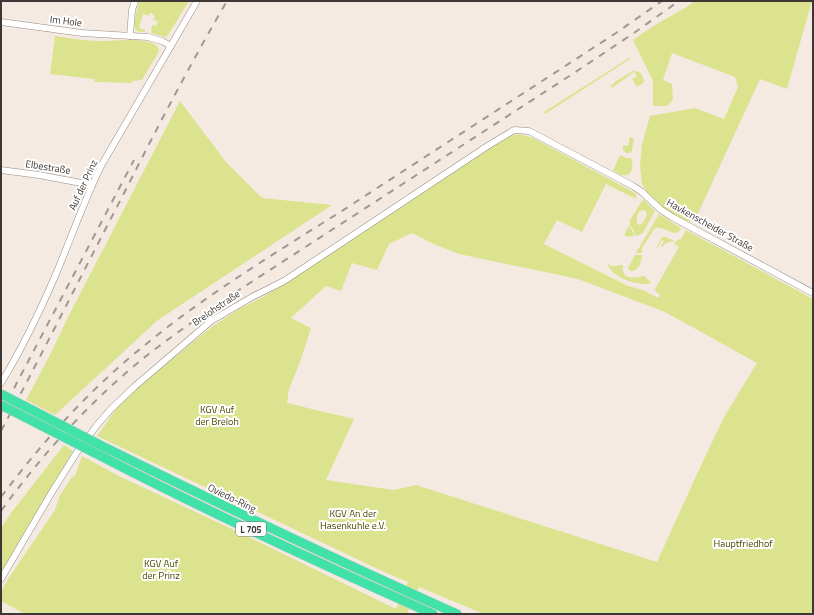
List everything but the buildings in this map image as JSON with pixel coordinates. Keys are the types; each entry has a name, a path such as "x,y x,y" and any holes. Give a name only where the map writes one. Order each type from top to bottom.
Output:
{"highway":[{"name":"Oviedo-Ring","path":"1,394 98,444 273,530 457,614"},
{"name":"Oviedo-Ring","path":"1,405 168,490 293,550 433,614"}],"street":[{"path":"130,36 132,10 135,1"},
{"name":"Auf der Prinz","path":"1,384 20,350 48,291 101,166 197,1"},
{"name":"Im Hole","path":"1,22 82,33 148,37 162,41 171,46"},
{"name":"Havkenscheider Straße","path":"514,130 529,131 633,186 642,192 660,209 672,217 813,293"},
{"name":"Brelohstraße","path":"1,579 52,492 81,446 97,425 134,387 191,337 211,321 246,300 284,281 489,144 514,130"},
{"name":"Elbestraße","path":"1,170 39,175 92,185"}],"green space":[{"path":"139,1 189,1 168,35 165,37 151,33 152,25 156,26 158,21 153,20 155,16 150,12 149,16 143,14 139,28 145,30 145,32 139,32 136,30 135,20"},
{"path":"695,1 812,1 787,89 760,79 694,222 683,220 665,209 647,192 642,184 640,166 642,144 650,116 695,108 724,119 738,87 735,77 672,53 663,80 672,84 673,100 667,106 653,106 653,81 633,40"},
{"path":"55,36 94,41 144,41 151,42 159,50 142,80 132,81 132,83 95,82 94,79 50,74"},
{"path":"629,58 630,59 545,114 544,112"},
{"path":"633,71 639,72 642,75 644,81 642,84 637,87 632,79 637,76 634,72 612,88 611,86 616,81"},
{"path":"180,101 226,162 262,198 332,205 158,320 55,415 26,400"},
{"path":"520,134 533,138 636,194 636,199 606,184 582,232 557,220 544,244 628,286 643,290 658,298 660,295 655,289 679,247 674,244 676,241 681,239 686,230 813,299 813,614 484,614 419,587 407,614 25,614 1,601 1,592 8,579 55,510 60,495 72,477 75,476 82,456 119,476 251,538 396,609 408,582 97,436 121,402 213,326 239,309 280,286 495,144 510,136","holes":["412,233 459,254 578,279 665,312 757,363 724,417 657,562 416,485 394,490 326,480 354,419 287,403 289,389 311,328 291,318 326,286 341,291 352,263 377,270 389,244"]},
{"path":"630,137 634,138 632,151 626,153 623,149 623,145 628,146"},
{"path":"620,155 626,158 631,158 632,168 627,175 618,174 613,170"},
{"path":"643,199 655,211 643,233 639,235 635,236 633,229 629,225 631,223 629,222","holes":["643,210 646,211 647,215 643,223 639,225 637,223 638,213"]},
{"path":"659,214 681,228 677,233 674,233 655,228 642,248 642,253 636,253"},
{"path":"629,226 634,236 628,237 624,235"},
{"path":"662,237 675,241 666,243 662,247 661,246 664,241 662,240 656,248"},
{"path":"635,255 642,255 641,262 637,268 630,271 628,268"},
{"path":"608,264 612,266 611,268 613,266 623,265 624,274 626,276 633,278 645,276 651,282 645,284 626,280 613,272"},
{"path":"64,445 73,451 1,574 1,528"}],"railway":[{"path":"1,431 159,124 227,1"},
{"path":"1,497 33,456 68,416 105,379 169,326 244,273 616,33 662,1"},
{"path":"1,511 34,468 70,427 109,388 150,353 239,290 574,73 679,1"},
{"path":"1,413 134,160"}],"park label":[{"name":"KGV Auf der Breloh","path":"217,414"},
{"name":"KGV An der Hasenkuhle e.V.","path":"353,518"},
{"name":"Hauptfriedhof","path":"743,543"},
{"name":"KGV Auf der Prinz","path":"161,568"}]}
